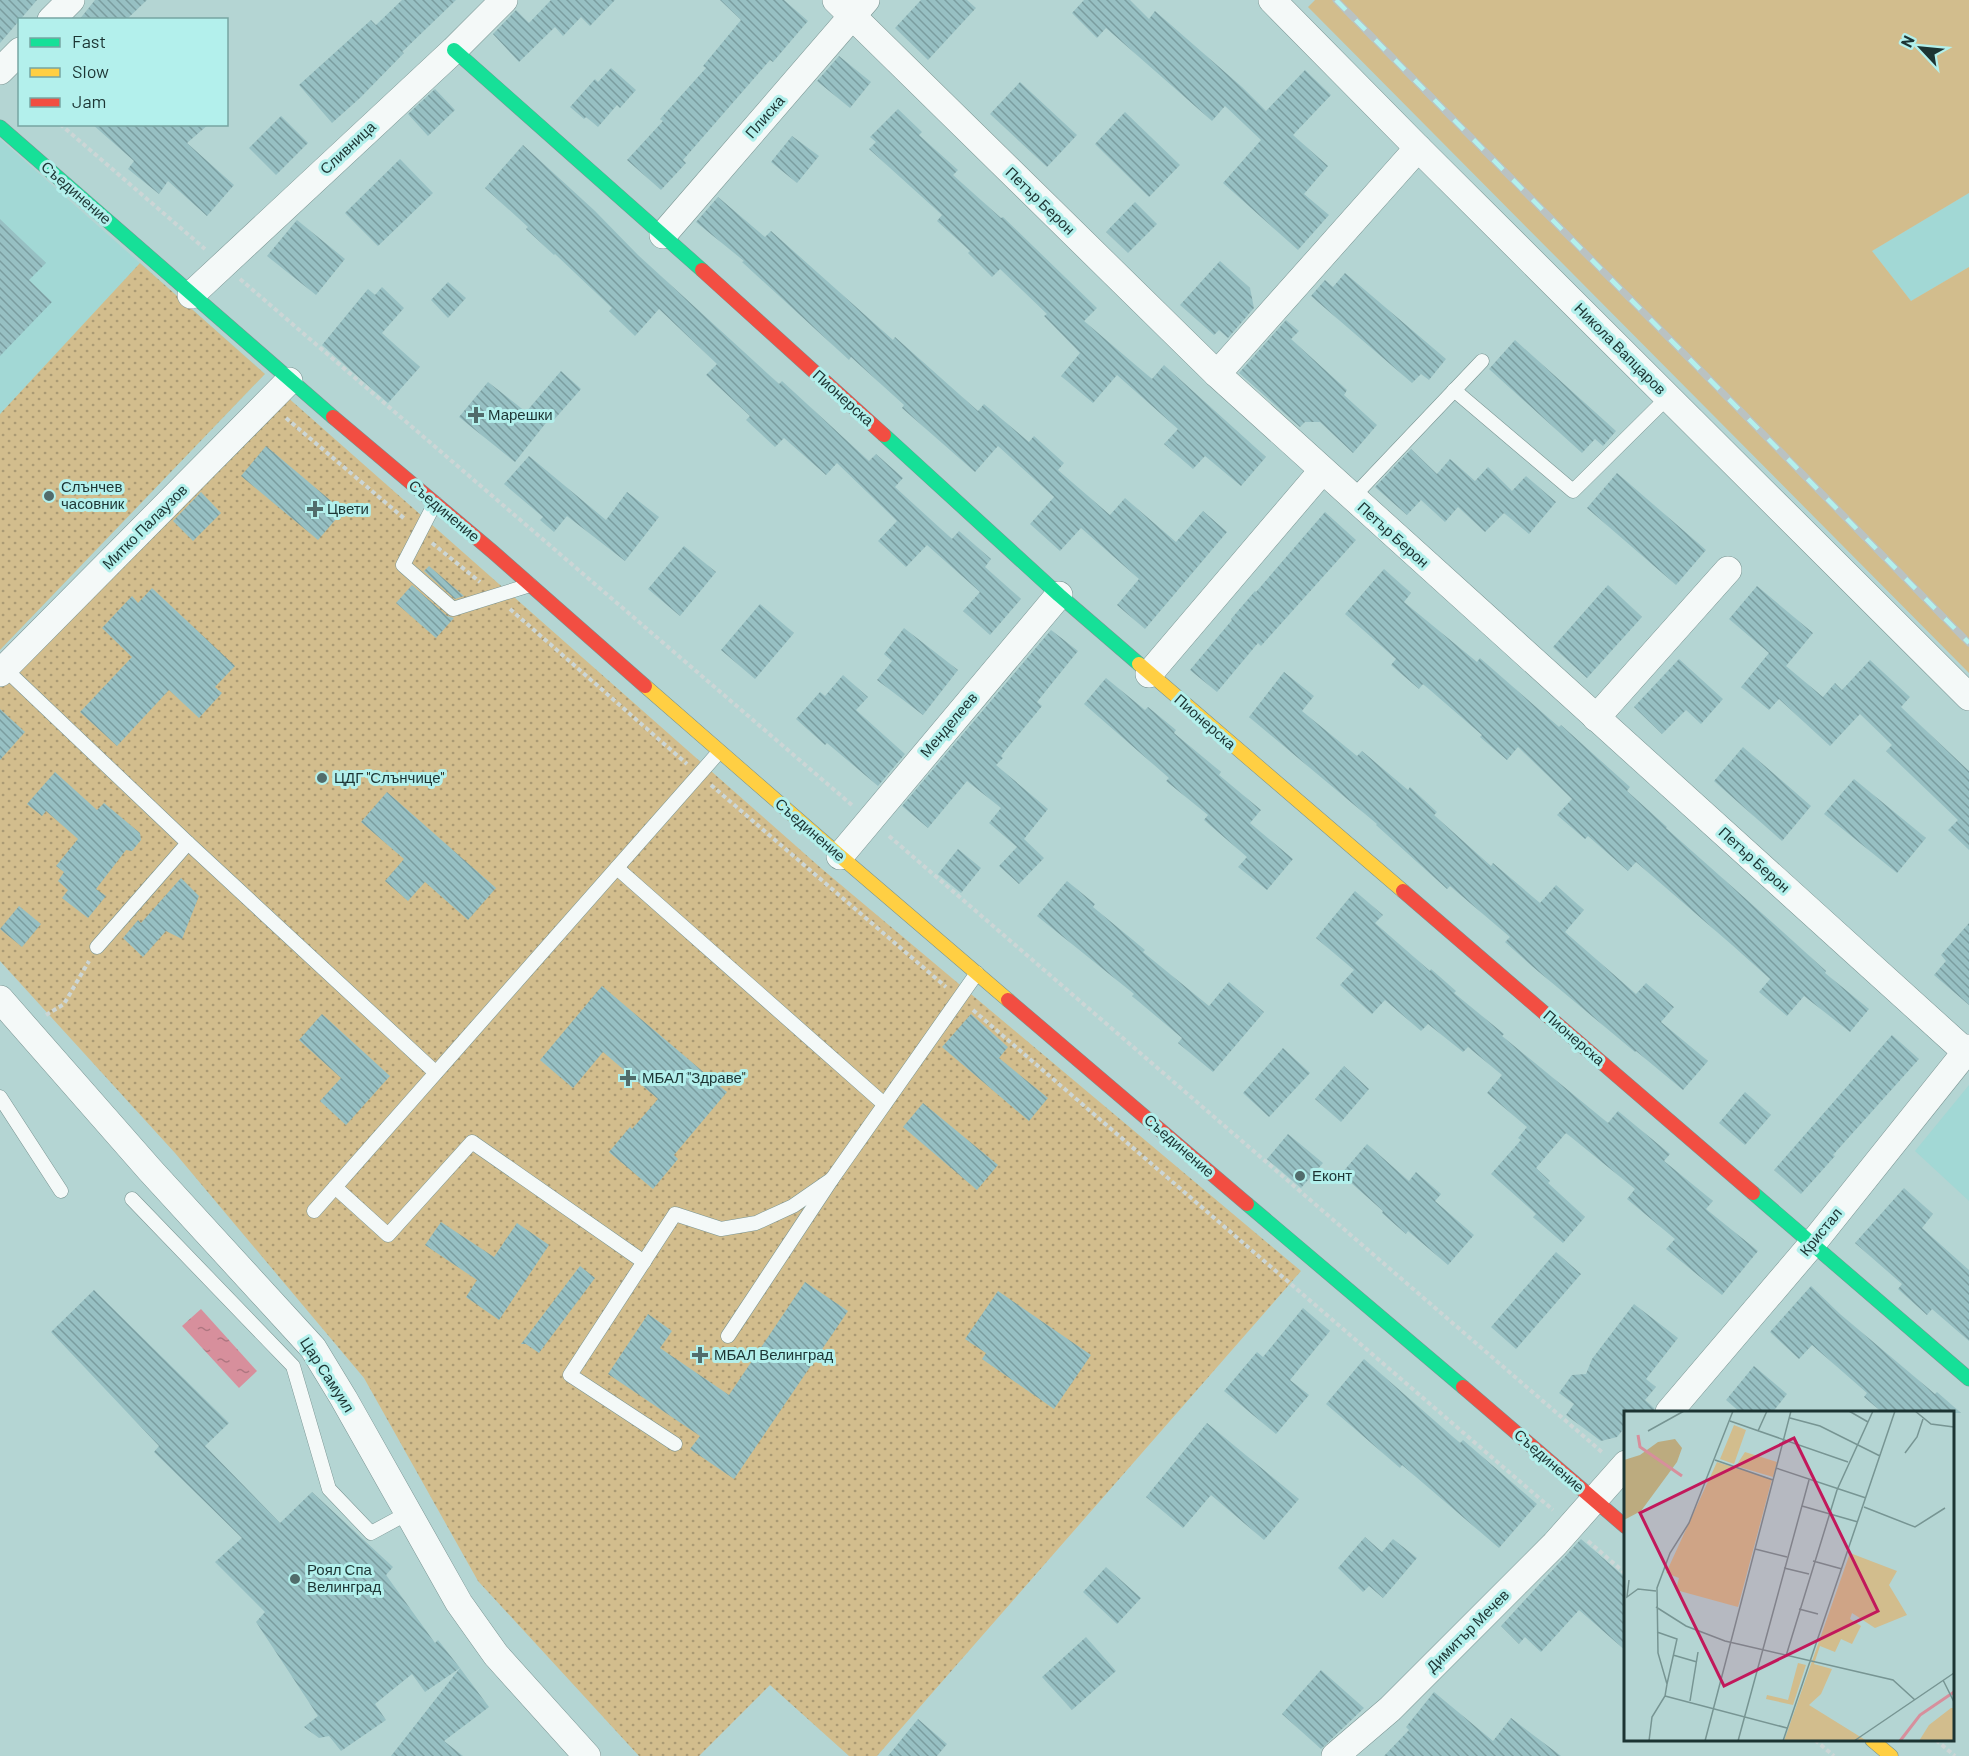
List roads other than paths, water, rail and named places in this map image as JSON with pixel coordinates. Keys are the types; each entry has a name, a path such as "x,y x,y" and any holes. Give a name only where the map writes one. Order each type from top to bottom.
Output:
{"street":[{"path":"53,18 71,0"},
{"name":"Сливница","path":"191,295 454,50 504,0"},
{"name":"Никола Вапцаров","path":"1272,0 1969,697"},
{"name":"Плиска","path":"663,235 851,5"},
{"name":"Петър Берон","path":"851,5 1217,374 1596,718 1968,1050"},
{"name":"Пионерска","path":"454,50 663,235 1149,674 1969,1379"},
{"path":"0,71 18,53"},
{"name":"Съединение","path":"0,126 289,381 435,503 719,752 1624,1525"},
{"path":"1217,374 1418,148"},
{"name":"Митко Палаузов","path":"2,670 289,381"},
{"path":"1149,674 1322,471"},
{"path":"1596,718 1728,570"},
{"name":"Менделеев","path":"840,856 1059,595"},
{"name":"Цар Самуил","path":"0,999 150,1170 278,1331 313,1348 459,1602 496,1655 587,1756"},
{"name":"Кристал","path":"1671,1411 1813,1243 1968,1050"},
{"path":"1595,1500 1623,1466"},
{"name":"Димитър Мечев","path":"1335,1756 1390,1709 1555,1544 1595,1500"},
{"path":"1873,1741 1892,1756"}],"lane":[{"path":"1352,498 1482,361"},
{"path":"1454,390 1573,491 1668,397"},
{"path":"435,503 403,565 453,609 530,585"},
{"path":"2,670 435,1072"},
{"path":"314,1211 719,752"},
{"path":"97,947 188,843"},
{"path":"617,868 885,1104"},
{"path":"728,1336 832,1179 977,973"},
{"path":"0,1097 61,1191"},
{"path":"335,1187 388,1235 472,1142 644,1262"},
{"path":"675,1444 570,1375 675,1214 721,1229 756,1223 793,1206 832,1179"},
{"path":"132,1199 278,1331 293,1366 329,1489 371,1533 408,1513"}],"water":[{"path":"201,1309 257,1371 239,1388 182,1326"}],"railway":[{"path":"1336,0 1969,643"}],"place":[{"name":"Марешки","path":"476,415"},
{"name":"Слънчев часовник","path":"49,496"},
{"name":"Цвети","path":"315,509"},
{"name":"ЦДГ \"Слънчице\"","path":"322,778"},
{"name":"МБАЛ \"Здраве\"","path":"628,1078"},
{"name":"Еконт","path":"1300,1176"},
{"name":"МБАЛ Велинград","path":"700,1355"},
{"name":"Роял Спа Велинград","path":"295,1579"}]}
